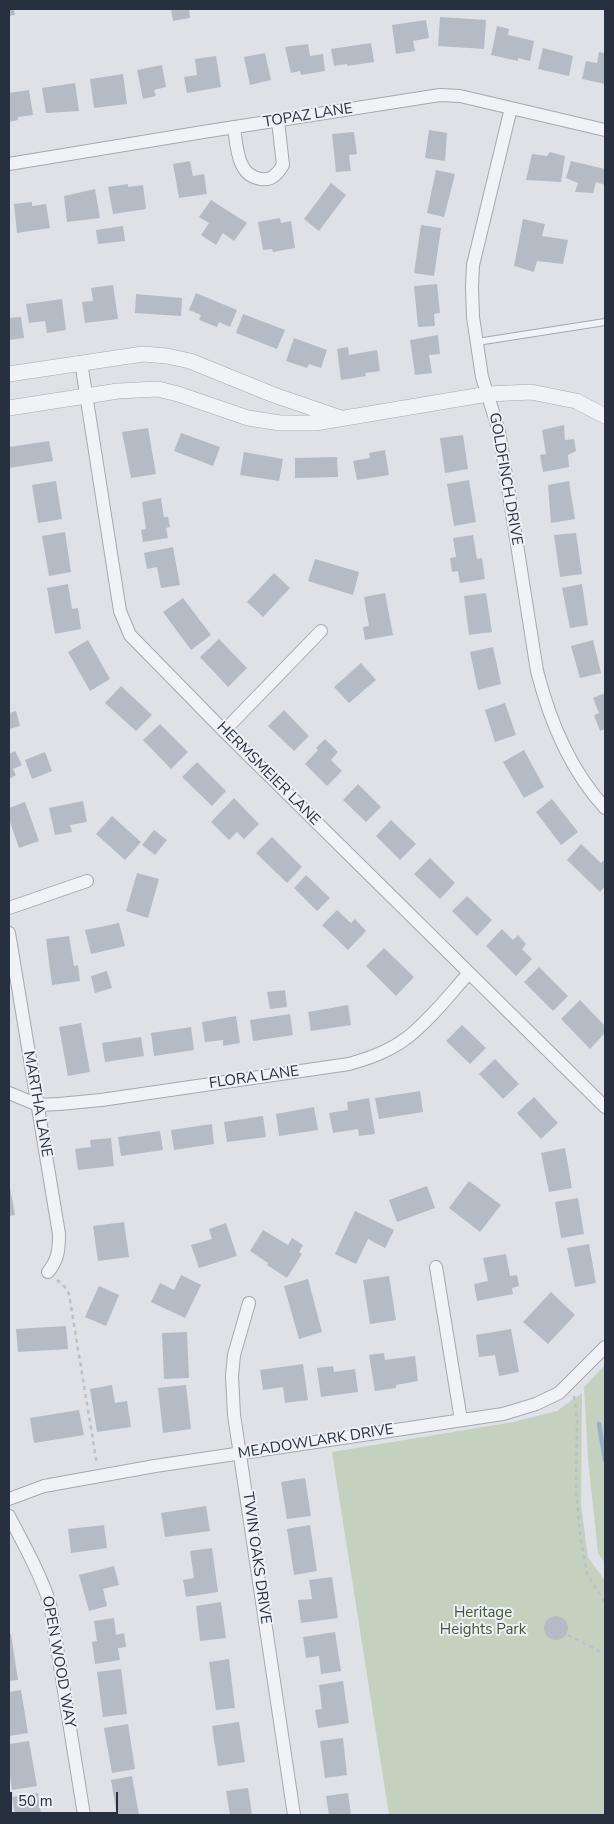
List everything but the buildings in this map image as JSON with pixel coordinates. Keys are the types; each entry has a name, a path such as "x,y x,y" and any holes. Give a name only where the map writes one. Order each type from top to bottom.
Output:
{"street":[{"name":"TOPAZ LANE","path":"9,164 440,95 460,96 605,130"},
{"name":"GOLDFINCH DRIVE","path":"511,108 473,265 472,287 477,342 482,377 499,431 537,671 546,705 566,752 590,792 605,808"},
{"path":"234,128 244,171 254,178 266,180 276,175 284,165 278,121"},
{"path":"9,374 143,354 167,356 190,361 274,395 342,418"},
{"name":"HERMSMEIER LANE","path":"81,362 120,612 130,634 224,731 605,1107"},
{"path":"9,408 126,390 158,388 248,418 280,423 315,423 488,394 532,392 576,401 605,416"},
{"path":"224,731 321,631"},
{"path":"9,908 87,881"},
{"name":"MARTHA LANE","path":"9,933 59,1234 56,1263 48,1272"},
{"name":"FLORA LANE","path":"9,1092 38,1105 110,1099 326,1068 372,1058 407,1038 419,1028 469,973"},
{"path":"436,1267 461,1420"},
{"name":"TWIN OAKS DRIVE","path":"249,1303 234,1356 232,1376 234,1415 294,1815"},
{"name":"MEADOWLARK DRIVE","path":"9,1499 44,1486 99,1476 503,1414 536,1404 559,1393 605,1347"},
{"name":"OPEN WOOD WAY","path":"9,1516 43,1583 50,1604 84,1815"}],"lane":[{"path":"477,342 605,322"}],"path":[{"path":"48,1272 66,1287 69,1294 99,1476"},
{"path":"572,1380 578,1419 576,1488 580,1534 587,1574 605,1603"},
{"path":"568,1635 605,1654"}],"green space":[{"path":"605,1365 605,1563 598,1553 588,1459 584,1387"},
{"name":"Heritage Heights Park","path":"582,1393 581,1505 588,1557 605,1581 605,1815 389,1815 332,1452 513,1422 557,1411"}],"waterway":[{"path":"599,1424 605,1460"}]}
